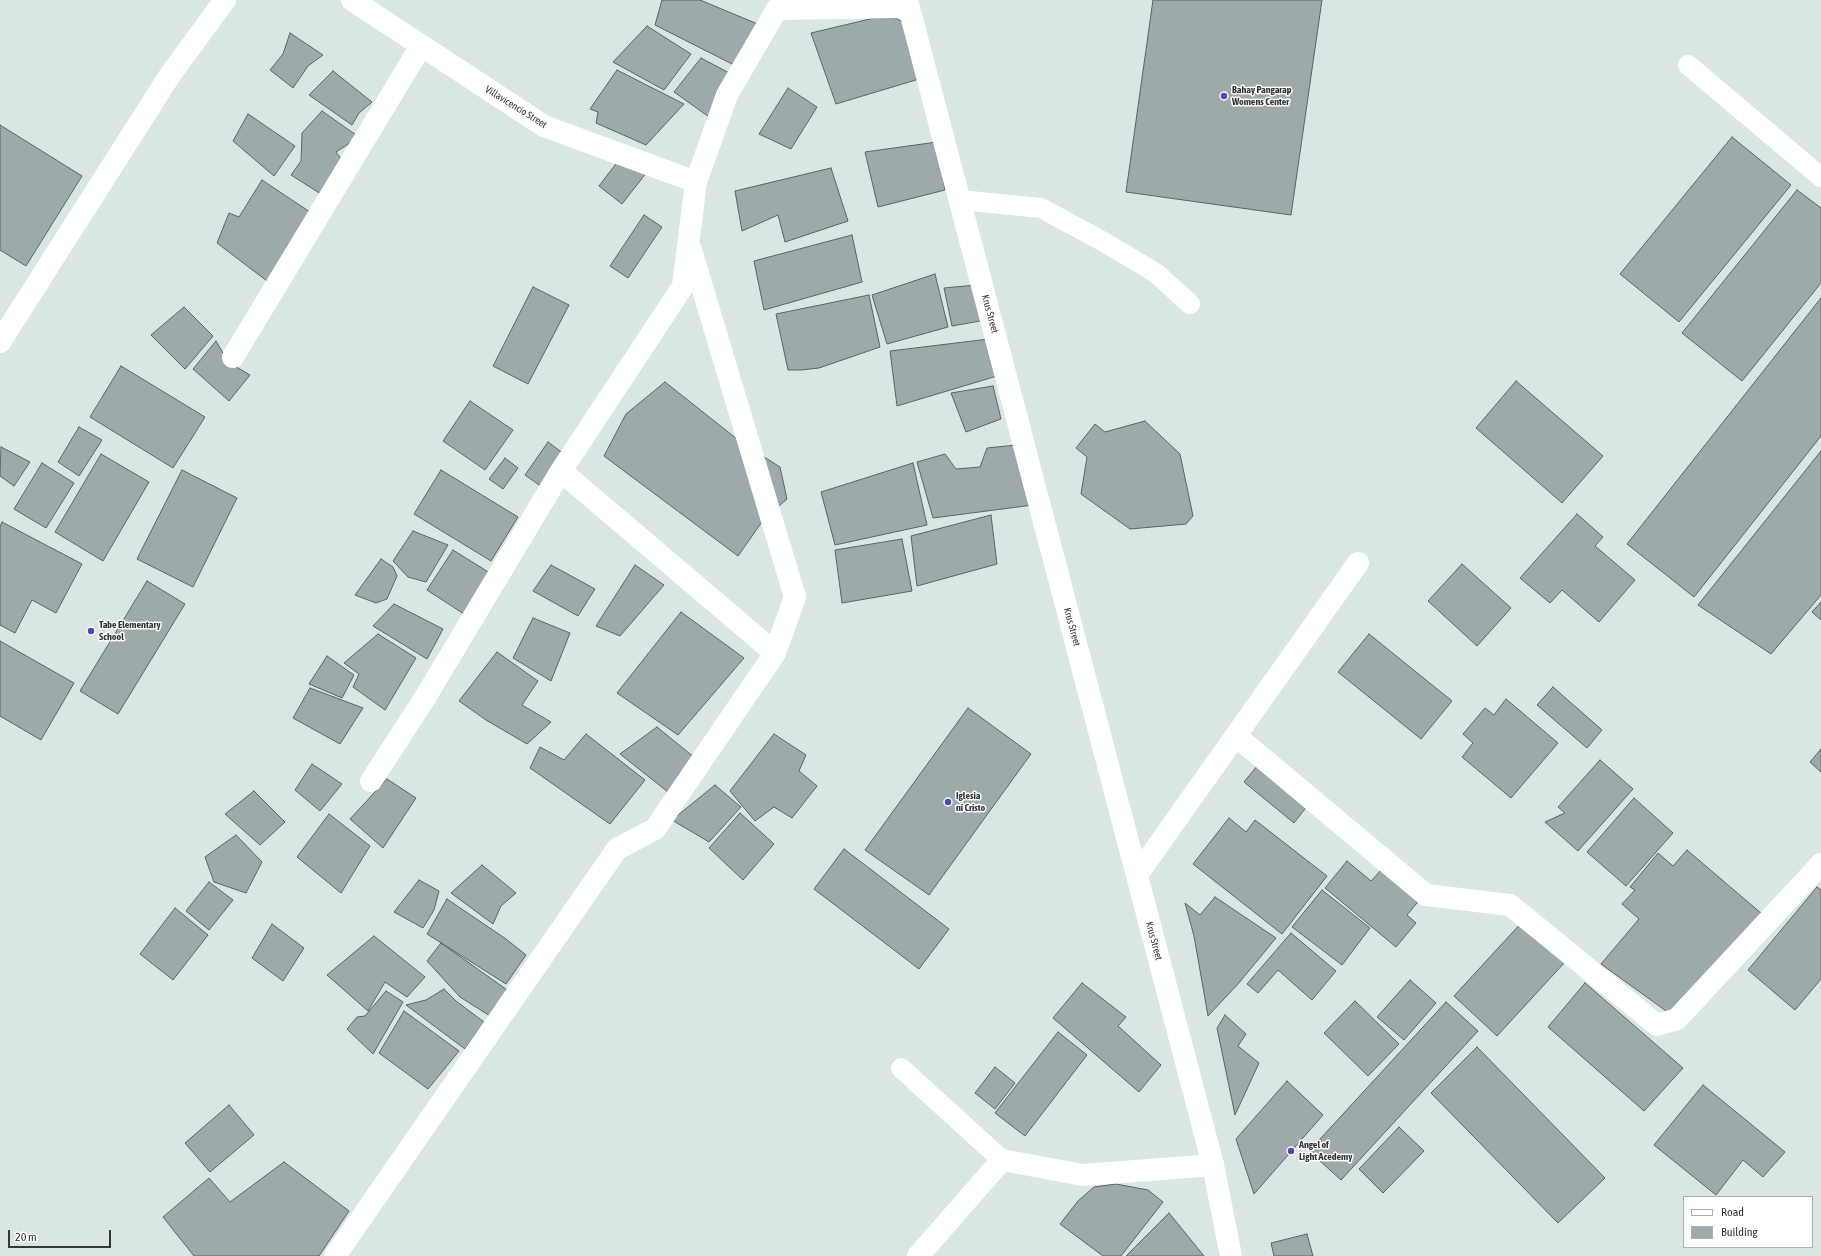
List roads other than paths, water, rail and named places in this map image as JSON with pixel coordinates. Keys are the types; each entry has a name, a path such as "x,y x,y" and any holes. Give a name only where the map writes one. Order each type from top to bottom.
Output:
{"street":[{"path":"0,342 170,75 225,0"},
{"name":"Villavicencio Street","path":"352,0 544,126 696,182"},
{"path":"371,781 423,701 561,471 683,286 696,182 727,95 777,9 908,3"},
{"name":"Krus Street","path":"908,3 1212,1164 1231,1256"},
{"path":"233,357 422,46"},
{"path":"334,1256 617,849 655,829 775,653 795,597 689,243"},
{"path":"561,471 775,653"},
{"path":"1137,875 1358,563"},
{"path":"1236,736 1426,896 1510,905 1657,1025 1677,1020 1821,864"},
{"path":"918,1256 1002,1160 1083,1175 1212,1164"}],"lane":[{"path":"1688,65 1821,177"},
{"path":"960,200 1041,208 1102,241 1156,273 1190,304"},
{"path":"901,1068 1002,1160"}],"place":[{"name":"Bahay Pangarap Womens Center","path":"1224,96"},
{"name":"Tabe Elementary School","path":"91,631"},
{"name":"Iglesia ni Cristo","path":"948,802"},
{"name":"Angel of Light Acedemy","path":"1291,1151"}]}
